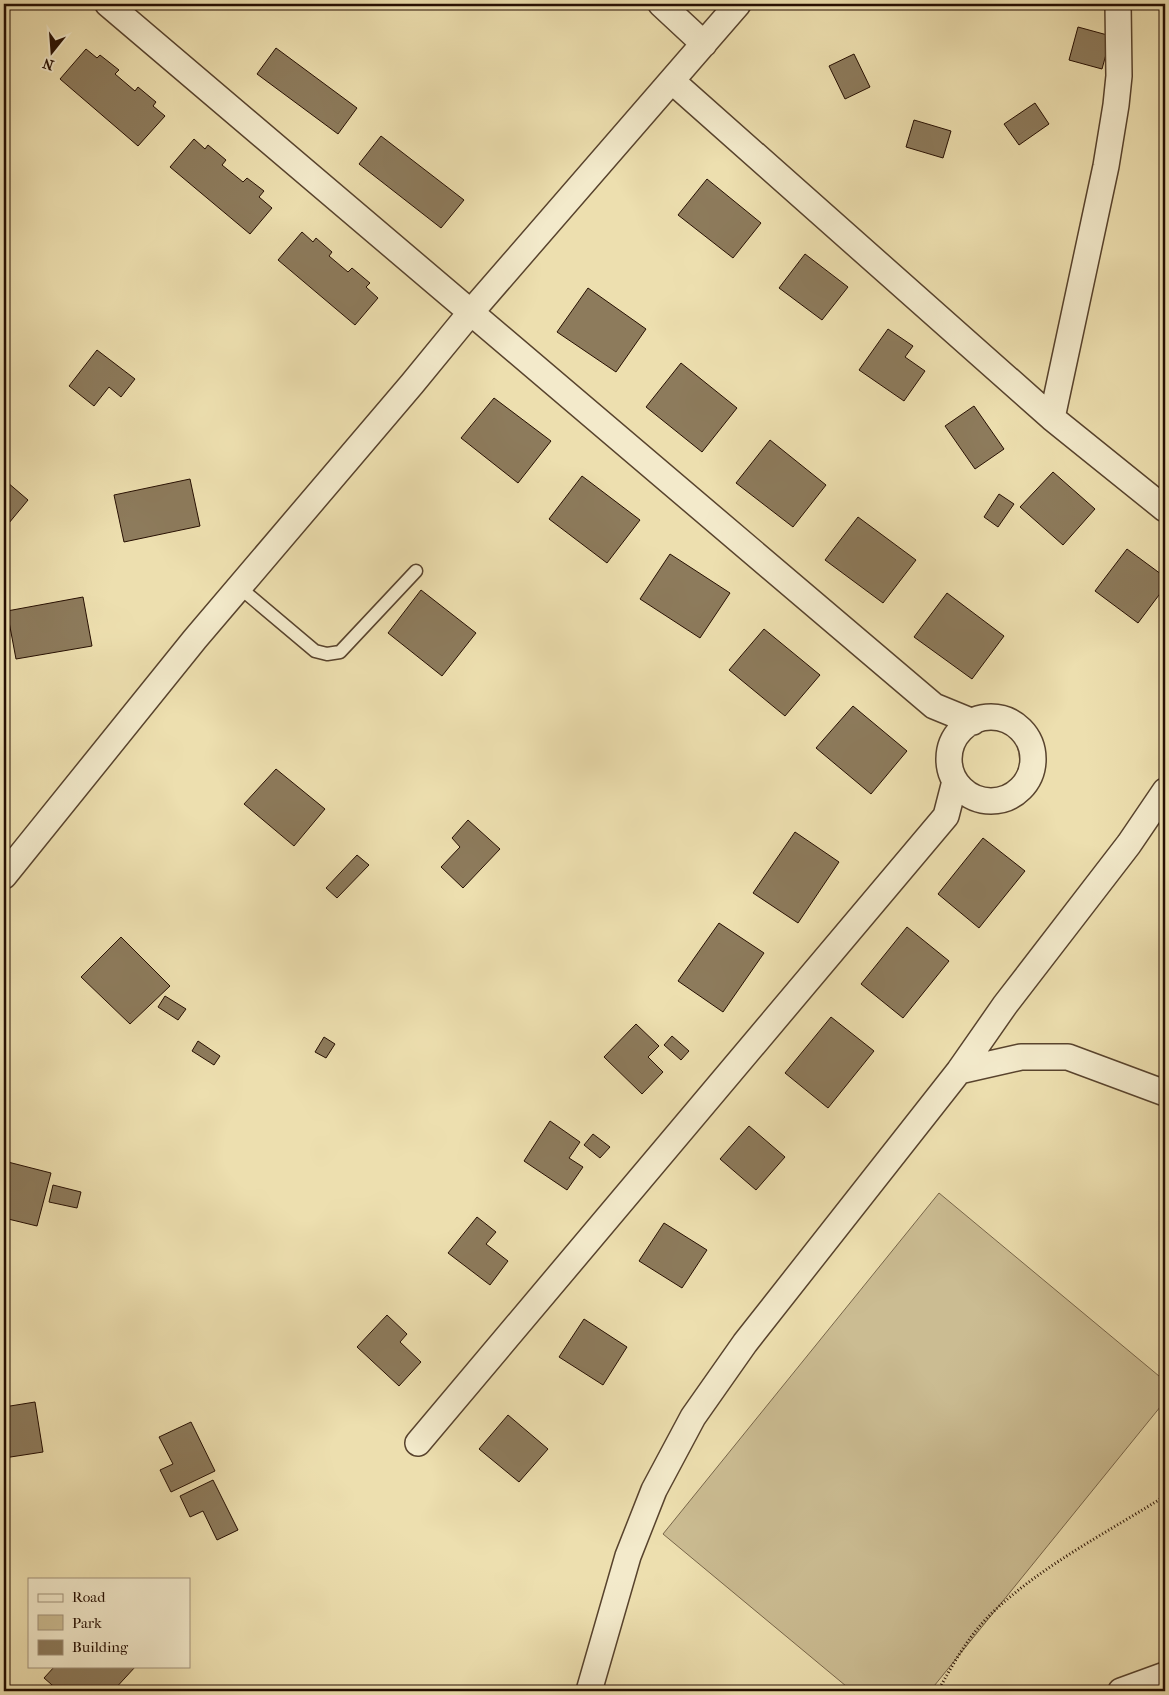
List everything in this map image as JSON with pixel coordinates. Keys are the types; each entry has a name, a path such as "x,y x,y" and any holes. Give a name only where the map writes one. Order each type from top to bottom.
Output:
{"street":[{"path":"108,4 934,706 973,722"},
{"path":"661,4 704,44"},
{"path":"4,876 194,639 412,384 471,312 738,4"},
{"path":"1052,418 1106,166 1119,76 1118,4"},
{"path":"672,81 1052,418 1165,509"},
{"path":"934,706 950,753"},
{"path":"946,816 1004,799 1017,792 1026,783 1032,765 1031,746 1018,726 1007,720 996,718 973,722 964,728 954,739 950,753 950,768 955,781 964,792 976,799 990,802"},
{"path":"418,1443 946,816 955,781"},
{"path":"589,1691 628,1556 654,1490 693,1417 745,1343 959,1071 1005,1005 1129,844 1165,791"},
{"path":"959,1071 1021,1057 1068,1057 1165,1093"},
{"path":"1122,1691 1165,1675"}],"lane":[{"path":"239,587 315,651 327,654 340,652 416,570"}],"path":[{"path":"938,1691 959,1652 984,1622 1026,1583 1165,1496"}],"green space":[{"path":"939,1193 1165,1381 1165,1401 930,1691 852,1691 663,1534"}],"building":[{"path":"1078,27 1111,36 1102,69 1069,60"},
{"path":"276,48 357,108 338,134 257,74"},
{"path":"86,49 97,58 100,55 119,70 115,74 135,91 138,87 156,102 153,106 165,116 138,146 60,79"},
{"path":"854,54 870,87 845,99 829,66"},
{"path":"1035,103 1049,124 1019,145 1004,124"},
{"path":"914,120 951,131 943,158 906,147"},
{"path":"381,136 464,200 441,228 359,164"},
{"path":"194,139 205,149 208,145 226,160 222,165 243,182 247,178 264,191 259,197 272,208 250,234 170,167"},
{"path":"707,179 761,223 733,258 678,215"},
{"path":"302,232 313,242 316,238 332,252 329,256 348,272 352,268 370,283 366,287 378,298 355,325 278,260"},
{"path":"805,254 848,287 822,320 779,288"},
{"path":"588,288 646,329 616,372 557,332"},
{"path":"888,329 913,346 905,357 925,371 904,401 859,370"},
{"path":"97,350 135,379 121,397 109,387 94,406 69,386"},
{"path":"681,363 737,408 702,452 646,407"},
{"path":"494,398 551,441 518,483 461,438"},
{"path":"974,406 1004,449 975,469 945,426"},
{"path":"770,440 826,485 793,527 736,483"},
{"path":"1053,472 1095,509 1063,545 1020,507"},
{"path":"582,476 640,520 607,563 549,519"},
{"path":"190,479 200,526 124,542 114,495"},
{"path":"7,482 28,500 4,529 4,485"},
{"path":"999,494 1014,504 998,527 984,517"},
{"path":"858,517 916,560 883,603 825,560"},
{"path":"1127,549 1165,577 1165,587 1138,623 1095,591"},
{"path":"670,554 730,593 700,638 640,599"},
{"path":"421,590 476,633 442,676 388,633"},
{"path":"947,593 1004,636 972,679 914,637"},
{"path":"83,597 92,646 16,659 7,611"},
{"path":"764,629 820,675 785,716 729,670"},
{"path":"853,706 907,751 871,794 816,748"},
{"path":"276,769 325,809 294,846 244,804"},
{"path":"468,820 500,849 463,888 441,867 460,847 452,838"},
{"path":"795,832 839,862 798,923 753,893"},
{"path":"983,838 1025,871 979,928 938,894"},
{"path":"357,855 369,865 337,898 326,888"},
{"path":"719,923 764,953 723,1012 678,981"},
{"path":"907,927 949,961 903,1018 861,984"},
{"path":"121,937 170,986 130,1024 81,977"},
{"path":"165,996 186,1009 178,1020 158,1007"},
{"path":"831,1017 874,1051 828,1108 785,1073"},
{"path":"636,1024 659,1046 648,1057 663,1072 642,1094 604,1057"},
{"path":"672,1036 689,1051 681,1060 664,1045"},
{"path":"324,1037 335,1044 326,1058 315,1052"},
{"path":"198,1041 220,1056 214,1065 192,1051"},
{"path":"550,1121 580,1142 569,1158 583,1167 567,1190 524,1161"},
{"path":"749,1126 785,1157 756,1190 720,1159"},
{"path":"593,1134 610,1147 600,1158 584,1145"},
{"path":"4,1161 51,1173 37,1226 4,1218"},
{"path":"53,1185 81,1192 77,1208 49,1202"},
{"path":"477,1217 496,1232 486,1244 508,1261 490,1285 448,1253"},
{"path":"664,1223 707,1250 682,1288 639,1261"},
{"path":"387,1315 407,1334 400,1342 421,1362 399,1386 357,1347"},
{"path":"584,1319 627,1347 603,1385 559,1357"},
{"path":"35,1402 43,1452 4,1458 4,1407"},
{"path":"508,1415 548,1449 519,1482 479,1449"},
{"path":"191,1422 215,1471 171,1492 160,1470 173,1464 159,1437"},
{"path":"213,1480 238,1530 217,1540 203,1511 190,1517 180,1496"},
{"path":"53,1668 134,1668 113,1691 59,1691 44,1678"}]}
